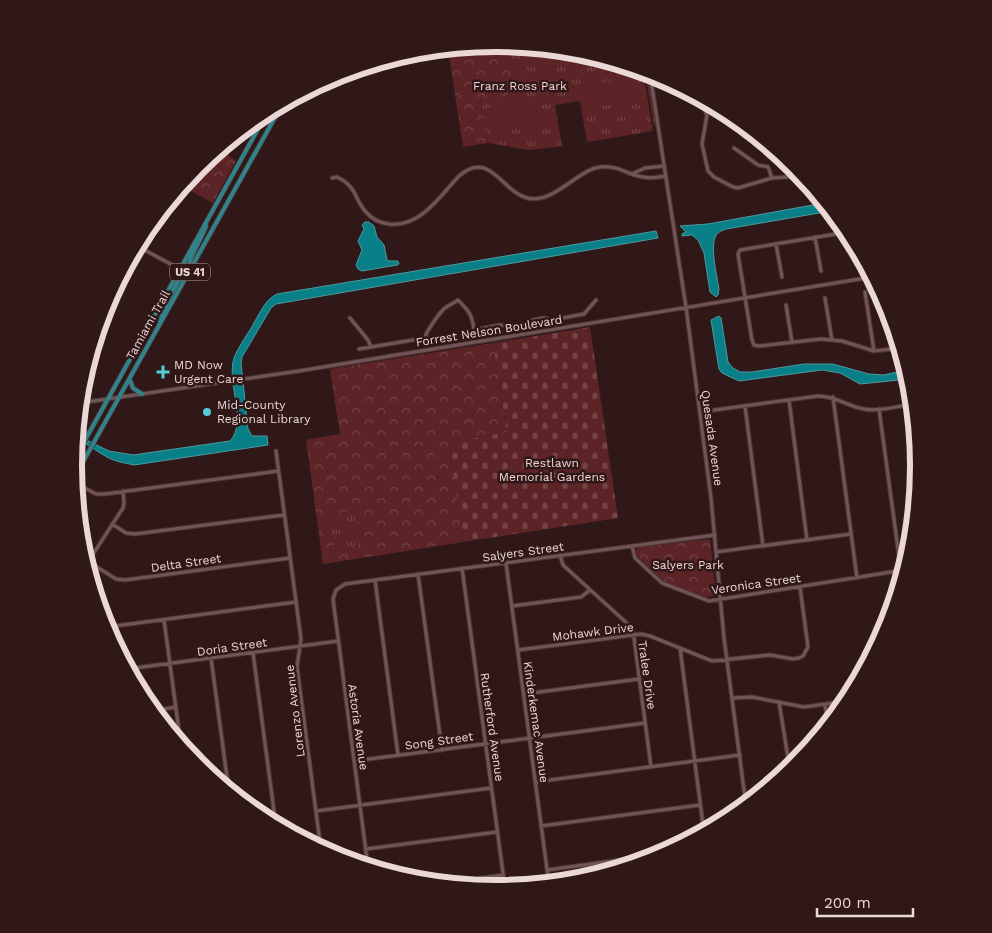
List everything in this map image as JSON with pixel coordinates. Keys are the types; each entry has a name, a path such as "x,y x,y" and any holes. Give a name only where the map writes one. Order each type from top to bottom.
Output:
{"main road":[{"name":"Tamiami Trail","path":"82,464 276,116"},
{"name":"Tamiami Trail","path":"83,444 259,127"},
{"path":"187,277 188,265 202,239 209,217"},
{"path":"154,335 167,302 179,280 180,269"},
{"path":"130,380 133,388 142,394"}],"street":[{"name":"Quesada Avenue","path":"651,83 686,307 700,412 715,535 727,660 745,797"},
{"path":"704,109 707,115 702,144 708,172 714,177 738,188 772,178 791,177"},
{"path":"734,148 758,164 768,168 772,178"},
{"path":"634,174 645,168 664,166"},
{"path":"332,178 337,176 349,186 362,208 370,217 381,223 398,225 409,223 420,217 463,172 474,168 491,170 516,193 532,199 549,195 584,173 596,168 615,167 647,178 666,176"},
{"path":"838,233 740,250 738,254 752,340 754,344 759,346 815,339 848,342 874,350 893,349"},
{"path":"815,237 821,271"},
{"path":"776,244 782,277"},
{"path":"143,249 180,269"},
{"name":"Forrest Nelson Boulevard","path":"88,402 244,379 864,277"},
{"path":"865,292 874,350"},
{"path":"825,298 832,340"},
{"path":"359,349 425,338 425,332 439,317 442,310 458,300 470,312 474,330 500,326 510,327 544,318 552,320 584,314 596,300"},
{"path":"786,305 792,342"},
{"path":"350,318 368,340 371,347"},
{"path":"700,412 818,396 833,397 864,409 905,405"},
{"path":"833,397 857,578"},
{"path":"789,400 807,540"},
{"path":"745,406 764,546"},
{"path":"879,409 900,556"},
{"name":"Lorenzo Avenue","path":"276,451 301,639 297,667 320,841"},
{"path":"83,487 96,494 278,471"},
{"path":"92,556 123,508 123,491"},
{"path":"112,524 126,533 134,534 284,515"},
{"path":"716,552 851,534"},
{"name":"Salyers Street","path":"336,590 345,584 715,535"},
{"name":"Veronica Street","path":"632,546 635,558 662,583 704,600 721,600 897,571"},
{"name":"Tralee Drive","path":"560,555 563,565 630,626 633,635 651,767"},
{"name":"Delta Street","path":"95,568 116,579 124,580 290,558"},
{"name":"Kinderkemac Avenue","path":"506,563 548,877"},
{"name":"Rutherford Avenue","path":"462,568 504,880"},
{"path":"418,574 442,750"},
{"path":"375,580 398,755"},
{"name":"Mohawk Drive","path":"518,650 633,635 646,635 712,661 770,655 794,659 803,656 808,643 800,587"},
{"name":"Astoria Avenue","path":"336,590 332,599 367,860"},
{"path":"512,606 581,597 590,590"},
{"path":"114,626 296,602"},
{"path":"164,620 179,732"},
{"name":"Doria Street","path":"134,668 338,641"},
{"path":"680,648 703,825"},
{"path":"253,653 275,816"},
{"path":"212,658 228,782"},
{"path":"524,694 639,679"},
{"path":"732,698 752,696 804,707 836,703"},
{"path":"779,702 788,760"},
{"path":"824,705 826,716"},
{"path":"161,710 176,708"},
{"name":"Song Street","path":"354,761 645,723"},
{"path":"535,782 740,755"},
{"path":"316,811 491,788"},
{"path":"541,826 700,805"},
{"path":"366,849 497,832"},
{"path":"547,870 630,859"},
{"path":"468,880 503,875"}],"green space":[{"name":"Franz Ross Park","path":"474,53 523,53 577,60 644,80 653,131 587,142 580,101 555,105 562,146 529,150 488,143"},
{"path":"514,53 509,57 521,73 533,75 533,90 481,99 488,143 463,147 449,55"},
{"path":"637,77 641,100 589,108 585,85"},
{"path":"646,81 649,82 656,125 654,126"},
{"path":"541,100 544,123 492,131 488,108"},
{"path":"225,153 236,161 213,203 189,190 188,191"},
{"name":"Restlawn Memorial Gardens","path":"590,327 618,518 463,542 449,443 507,432 493,343"},
{"path":"493,343 507,433 449,443 463,542 323,564 306,440 340,434 330,369","holes":["354,510 367,542 336,551 325,518"]},
{"path":"354,510 367,543 336,551 325,518"},
{"name":"Salyers Park","path":"710,539 716,596 705,597 664,582 635,552 638,547"}],"water":[{"path":"816,204 823,212 730,228 717,234 714,245 714,260 719,289 716,297 710,292 704,253 698,240 692,235 682,236 686,232 680,226 708,224"},
{"path":"365,222 369,222 374,226 377,237 384,245 387,260 398,261 399,264 362,271 358,269 356,265 362,250 358,241 364,229 362,225"},
{"path":"656,231 658,238 276,304 271,308 242,357 241,363 248,429 252,436 267,436 268,445 134,465 110,459 83,443 83,438 109,451 133,455 230,441 235,433 237,423 232,368 234,358 264,306 277,294"},
{"path":"719,316 721,318 728,362 740,372 804,364 833,364 869,374 884,375 899,372 901,380 860,384 840,373 822,370 739,381 722,373 719,369 711,320"}],"place":[{"name":"MD Now Urgent Care","path":"163,372"},
{"name":"Mid-County Regional Library","path":"207,412"}]}
